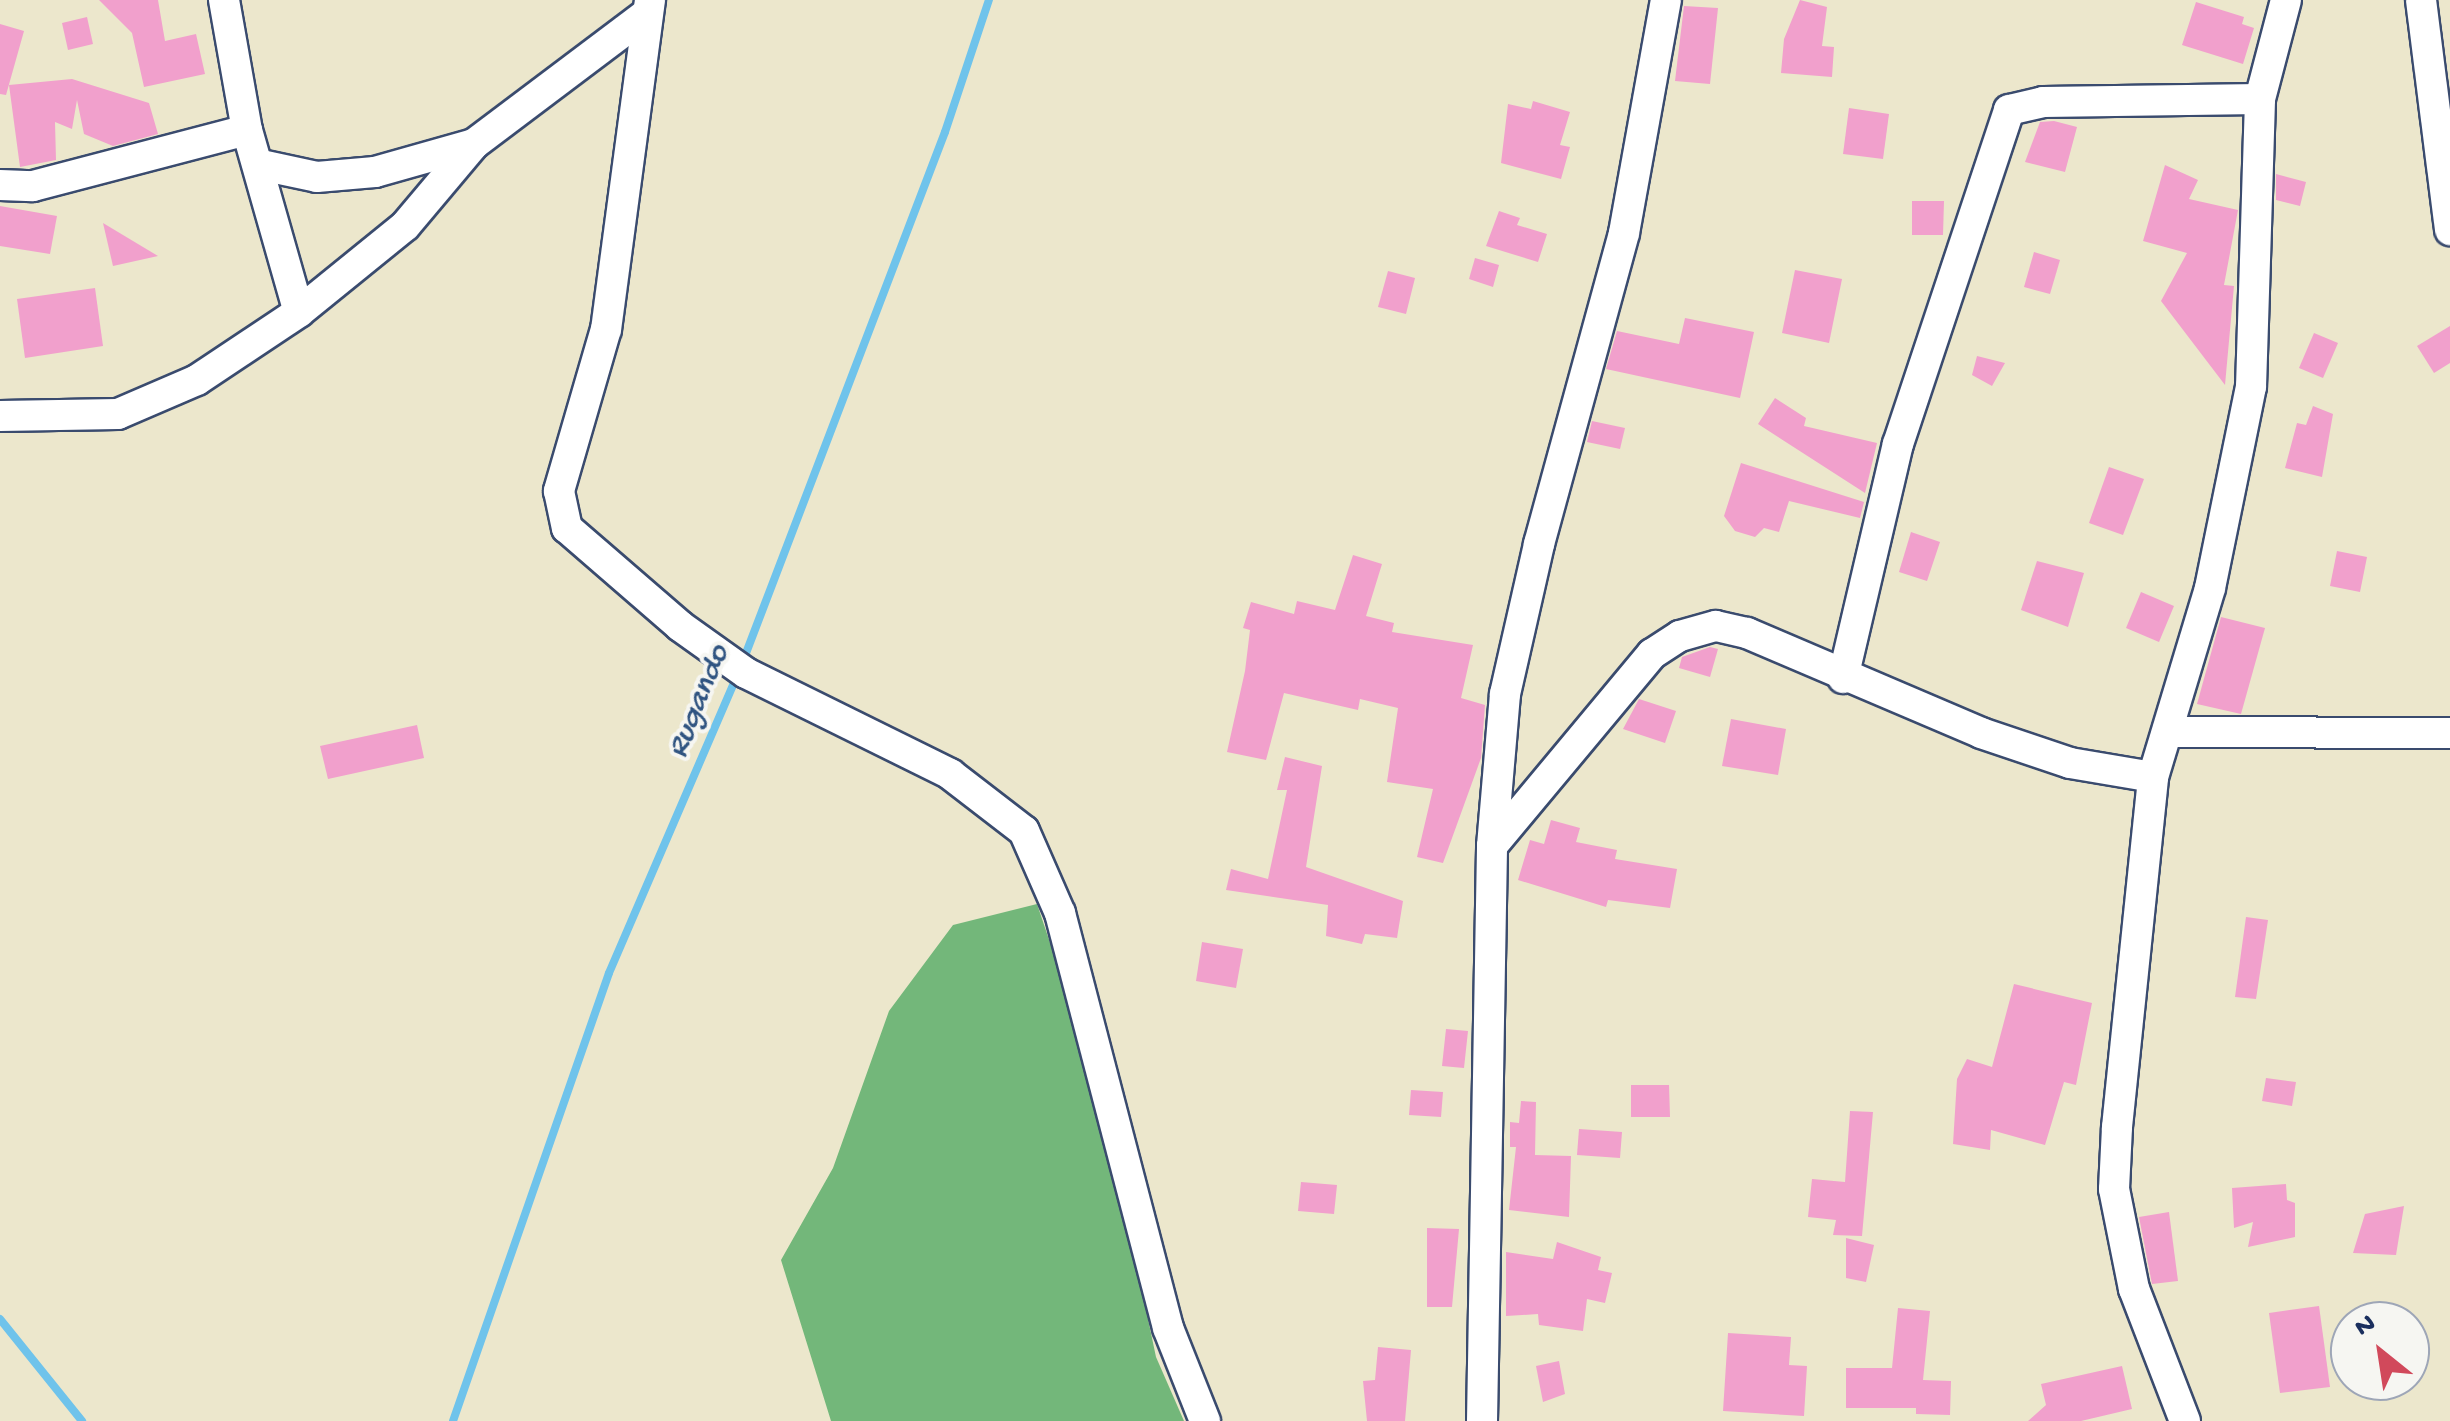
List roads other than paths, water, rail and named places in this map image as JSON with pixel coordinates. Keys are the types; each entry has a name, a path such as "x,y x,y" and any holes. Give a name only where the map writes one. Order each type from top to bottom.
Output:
{"street":[{"path":"224,0 247,130 261,165 298,312"},
{"path":"1482,1421 1492,846 1506,694 1520,620 1624,232 1666,0"},
{"path":"2184,1421 2134,1289 2114,1189 2153,777 2210,588 2250,387 2260,99 2286,0"},
{"path":"2421,0 2450,230"},
{"path":"0,416 84,419 154,402 298,312 405,226 474,144 647,8"},
{"path":"647,8 612,301 559,492 567,528 680,626 746,672 950,774 1024,831 1060,913 1168,1328 1205,1421"},
{"path":"1843,678 1898,444 2010,110 2043,102 2260,99"},
{"path":"0,185 32,186 247,130"},
{"path":"261,165 317,177 375,172 474,144"},
{"path":"1492,846 1639,668 1680,636 1716,626 1747,633 1843,678 2070,764 2153,777"},
{"path":"2169,732 2450,733"}],"waterway":[{"name":"Rugando","path":"743,661 945,132 989,0"},
{"name":"Rugando","path":"453,1421 609,973 738,674"},
{"path":"0,1319 82,1421"}]}
